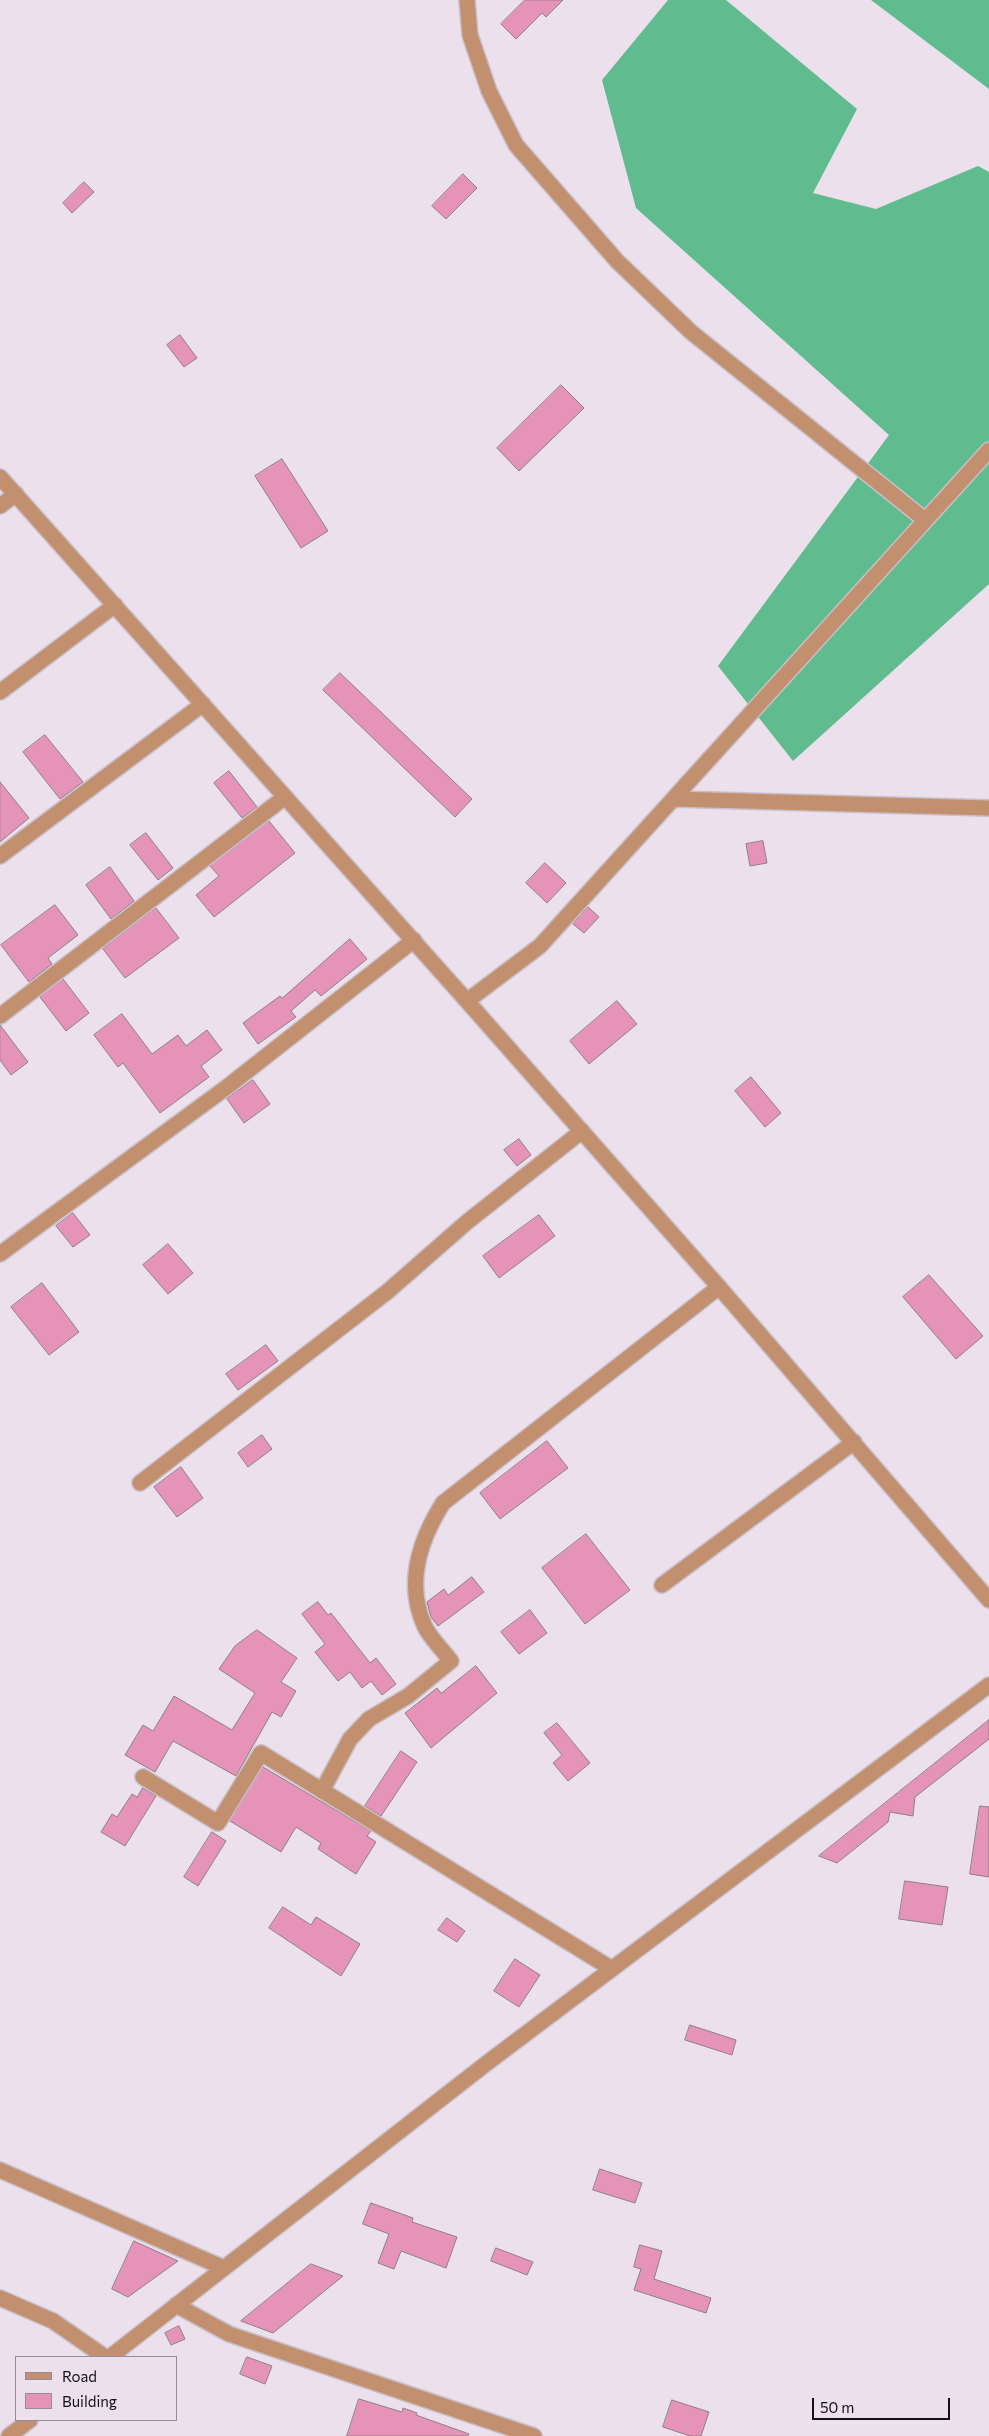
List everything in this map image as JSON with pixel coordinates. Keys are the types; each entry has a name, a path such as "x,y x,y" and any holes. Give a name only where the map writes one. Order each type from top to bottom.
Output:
{"street":[{"path":"467,0 470,35 489,91 516,145 617,261 691,332 925,520"},
{"path":"467,1001 540,946 676,799 989,450"},
{"path":"0,477 414,940 719,1287 989,1600"},
{"path":"0,506 16,494"},
{"path":"0,692 115,605"},
{"path":"0,856 203,704"},
{"path":"0,1016 285,797"},
{"path":"676,799 989,808"},
{"path":"0,1254 227,1087 414,940"},
{"path":"140,1483 387,1292 467,1222 582,1131"},
{"path":"322,1791 350,1739 370,1719 408,1696 451,1660 426,1628 415,1597 417,1560 428,1526 443,1503 719,1287"},
{"path":"662,1584 854,1442"},
{"path":"111,2356 487,2063 984,1689 989,1676"},
{"path":"143,1777 218,1823 261,1753 612,1969"},
{"path":"0,2170 224,2268"},
{"path":"0,2298 53,2321 104,2356"},
{"path":"176,2305 229,2334 534,2436"},
{"path":"12,2435 29,2421"}],"green space":[{"path":"668,0 726,0 857,109 813,193 876,209 978,166 989,172 989,584 793,761 718,666 889,435 636,208 602,80"},
{"path":"871,0 989,0 989,89"}],"building":[{"path":"525,0 563,0 546,17 542,13 516,39 501,24"},
{"path":"463,174 477,188 446,219 432,206"},
{"path":"84,182 94,192 72,213 63,203"},
{"path":"180,335 197,358 184,367 167,345"},
{"path":"561,385 584,408 519,471 497,448"},
{"path":"282,459 328,531 301,548 255,476"},
{"path":"340,673 472,799 455,817 323,690"},
{"path":"45,735 83,782 60,799 23,752"},
{"path":"229,771 257,807 242,818 214,783"},
{"path":"0,782 29,818 0,842"},
{"path":"269,821 295,853 214,917 196,895 219,876 210,866"},
{"path":"146,833 173,868 158,880 130,845"},
{"path":"763,841 767,863 750,866 746,844"},
{"path":"545,863 566,883 547,903 526,883"},
{"path":"110,867 134,901 111,919 86,885"},
{"path":"55,905 78,935 48,958 52,964 29,982 1,945"},
{"path":"588,907 599,917 584,933 573,924"},
{"path":"156,908 179,938 125,978 103,949"},
{"path":"350,939 367,959 321,996 315,990 291,1011 296,1017 258,1044 243,1023 280,996 282,998"},
{"path":"63,979 89,1013 66,1031 40,997"},
{"path":"617,1001 637,1024 589,1064 570,1041"},
{"path":"122,1014 152,1054 178,1035 186,1046 207,1030 222,1050 201,1066 209,1077 160,1113 123,1063 118,1067 94,1035"},
{"path":"0,1025 28,1062 11,1075 0,1060"},
{"path":"751,1077 781,1113 765,1127 735,1091"},
{"path":"253,1080 270,1104 244,1123 227,1099"},
{"path":"519,1139 531,1155 517,1166 504,1150"},
{"path":"73,1213 90,1235 73,1247 56,1226"},
{"path":"539,1215 555,1236 499,1278 483,1256"},
{"path":"168,1244 193,1273 168,1294 143,1265"},
{"path":"929,1275 983,1336 956,1359 903,1297"},
{"path":"42,1283 79,1332 49,1355 11,1307"},
{"path":"266,1345 278,1361 238,1390 226,1374"},
{"path":"262,1435 272,1449 248,1467 238,1453"},
{"path":"547,1441 568,1468 500,1519 480,1493"},
{"path":"181,1467 203,1498 177,1517 154,1487"},
{"path":"586,1534 630,1590 585,1624 542,1568"},
{"path":"472,1577 484,1592 438,1626 431,1617 427,1602 444,1589 448,1595"},
{"path":"318,1602 328,1615 331,1613 370,1663 376,1658 396,1684 382,1695 371,1681 362,1688 350,1672 338,1681 315,1652 325,1644 302,1614"},
{"path":"530,1610 547,1633 519,1654 501,1632"},
{"path":"257,1630 297,1658 281,1682 296,1691 281,1717 272,1712 236,1776 173,1741 155,1772 125,1755 143,1725 153,1731 174,1696 232,1730 255,1693 219,1669 235,1646"},
{"path":"476,1666 497,1693 431,1748 405,1713 437,1688 441,1693"},
{"path":"989,1720 989,1739 915,1797 913,1816 890,1812 888,1822 837,1863 819,1856"},
{"path":"557,1723 590,1763 568,1781 553,1763 562,1755 544,1733"},
{"path":"401,1751 417,1762 381,1816 365,1806"},
{"path":"263,1767 371,1831 367,1836 376,1842 356,1874 318,1849 321,1843 296,1827 281,1852 230,1821"},
{"path":"143,1788 156,1796 125,1846 101,1832 112,1814 117,1817 132,1794 137,1797"},
{"path":"980,1806 989,1807 989,1877 970,1874"},
{"path":"212,1832 226,1841 198,1886 184,1877"},
{"path":"905,1881 948,1887 942,1925 899,1919"},
{"path":"283,1907 311,1925 316,1917 360,1944 341,1976 269,1928"},
{"path":"447,1918 465,1931 457,1942 438,1930"},
{"path":"515,1959 540,1975 519,2007 494,1991"},
{"path":"690,2025 736,2040 732,2055 685,2040"},
{"path":"600,2169 642,2183 635,2203 593,2190"},
{"path":"371,2203 413,2218 412,2222 457,2237 446,2268 401,2251 394,2269 378,2263 389,2234 363,2224"},
{"path":"134,2241 178,2261 128,2297 112,2289"},
{"path":"640,2245 662,2251 654,2279 711,2298 706,2313 634,2290 641,2269 634,2267"},
{"path":"496,2248 533,2262 527,2275 491,2261"},
{"path":"311,2264 343,2276 273,2333 241,2321"},
{"path":"179,2326 185,2339 171,2345 165,2333"},
{"path":"247,2357 272,2366 265,2384 240,2374"},
{"path":"359,2399 402,2412 403,2408 417,2413 416,2415 469,2434 468,2436 347,2436"},
{"path":"672,2400 709,2412 701,2436 690,2436 663,2427"}]}
